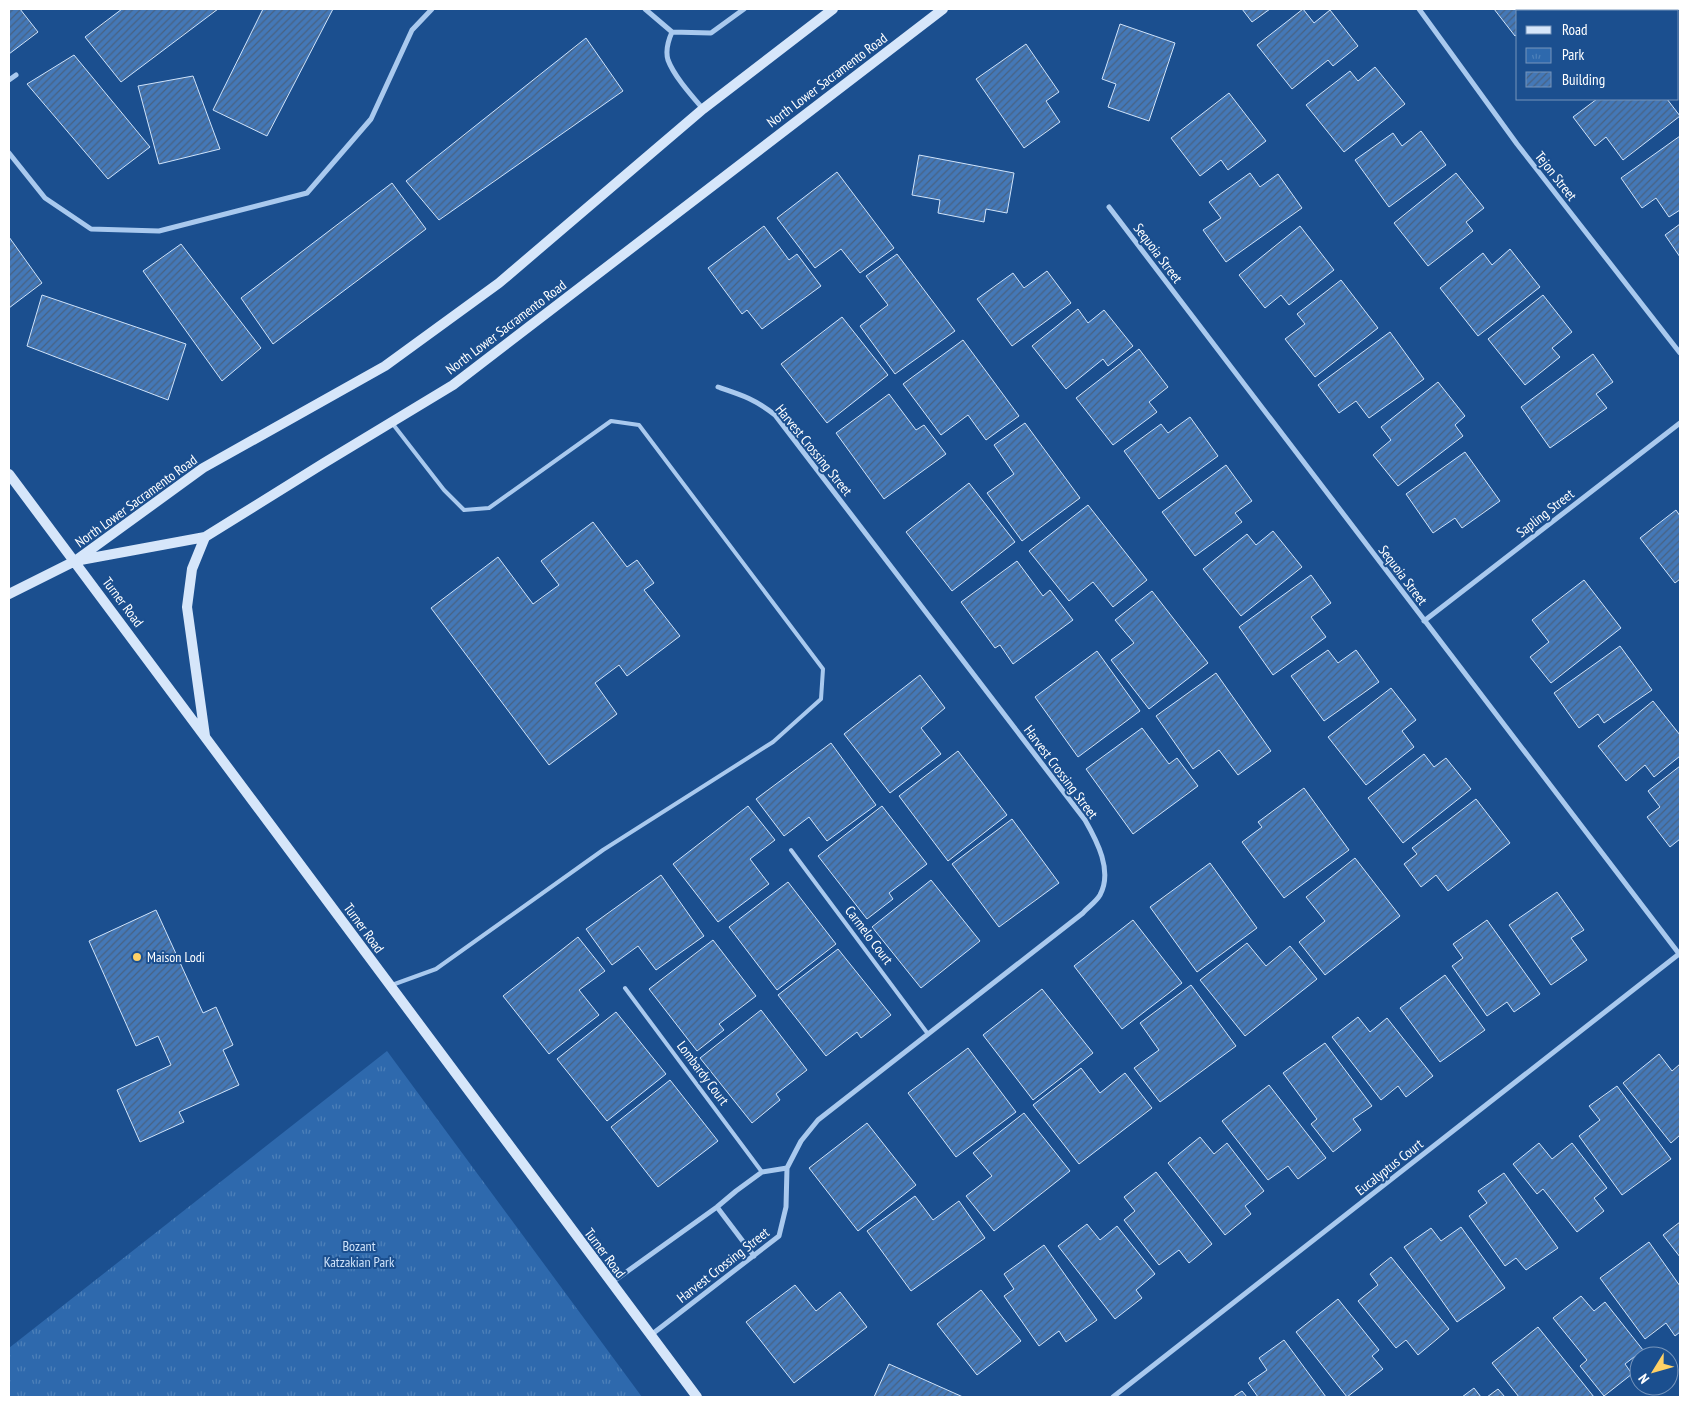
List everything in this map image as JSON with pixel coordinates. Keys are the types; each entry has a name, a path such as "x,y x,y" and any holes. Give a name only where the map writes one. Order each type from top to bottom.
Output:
{"main road":[{"name":"North Lower Sacramento Road","path":"75,562 203,468 384,366 499,283 703,109 833,9"},
{"name":"North Lower Sacramento Road","path":"75,562 205,537 453,385 943,9"},
{"name":"Turner Road","path":"9,474 206,736 610,1283 697,1397"},
{"path":"205,537 192,569 187,608 206,736"},
{"path":"9,594 75,562"}],"street":[{"path":"9,153 45,198 91,229 159,231 307,193 371,119 412,30 432,9"},
{"path":"645,9 672,32 711,33 744,9"},
{"name":"Tejon Street","path":"1419,9 1517,144 1680,353"},
{"path":"672,32 667,44 668,59 685,87 703,109"},
{"path":"9,80 16,75"},
{"name":"Sequoia Street","path":"1109,207 1680,955"},
{"name":"Harvest Crossing Street","path":"650,1336 779,1236 786,1207 787,1168 801,1141 818,1120 1083,913 1100,896 1105,879 1103,860 1096,838 1085,820 775,415 761,403 749,397 718,387"},
{"name":"Sapling Street","path":"1424,621 1680,423"},
{"name":"Eucalyptus Court","path":"1113,1397 1680,955"},
{"path":"610,1283 717,1207 762,1172 787,1168"},
{"path":"717,1207 754,1256"}],"lane":[{"path":"390,986 436,969 603,850 773,742 821,699 823,668 639,425 611,421 489,508 464,510 444,490 391,422"},
{"name":"Carmelo Court","path":"791,850 928,1034"},
{"name":"Lombardy Court","path":"625,988 762,1172"}],"green space":[{"name":"Bozant Katzakian Park","path":"387,1051 642,1397 9,1397 9,1348"}],"building":[{"path":"9,9 20,9 38,32 9,54"},
{"path":"122,9 218,9 121,82 85,37"},
{"path":"263,9 333,9 267,136 213,110"},
{"path":"1242,9 1270,9 1252,22"},
{"path":"1303,9 1314,23 1330,10 1358,46 1333,66 1328,60 1292,89 1257,45"},
{"path":"1494,9 1550,9 1516,10 1515,36"},
{"path":"1603,9 1604,10 1576,10"},
{"path":"1120,24 1175,43 1149,121 1108,107 1116,84 1102,79"},
{"path":"586,38 623,91 439,220 406,181"},
{"path":"1026,44 1059,92 1046,101 1060,122 1024,148 976,79"},
{"path":"74,55 150,147 108,179 27,84"},
{"path":"1375,67 1405,104 1344,152 1306,105 1350,71 1358,81"},
{"path":"193,76 220,149 159,164 138,86"},
{"path":"1229,93 1266,141 1228,170 1221,160 1200,176 1171,138"},
{"path":"1596,100 1668,100 1680,116 1623,160 1606,137 1595,146 1573,117"},
{"path":"1421,131 1446,165 1389,207 1355,160 1393,133 1402,146"},
{"path":"1680,136 1680,210 1669,217 1656,198 1642,208 1621,178"},
{"path":"919,155 1014,173 1007,213 986,209 984,222 938,213 940,200 912,195"},
{"path":"837,172 894,248 860,273 841,249 815,268 777,218"},
{"path":"1250,173 1260,187 1278,174 1302,208 1226,262 1203,230 1221,218 1209,202"},
{"path":"1456,173 1484,208 1466,222 1473,231 1428,266 1394,223"},
{"path":"392,183 426,229 273,344 241,298"},
{"path":"1680,224 1680,257 1665,235"},
{"path":"764,226 789,260 797,254 821,286 762,329 747,310 742,314 708,268"},
{"path":"1300,226 1334,270 1289,305 1281,295 1265,308 1239,275"},
{"path":"9,237 42,283 9,308"},
{"path":"181,244 261,348 222,381 143,271"},
{"path":"1510,249 1540,287 1478,336 1440,288 1483,253 1492,265"},
{"path":"897,254 955,331 895,374 860,326 888,305 866,276"},
{"path":"1047,271 1071,303 1012,346 977,299 1013,273 1024,288"},
{"path":"1341,280 1378,328 1315,377 1285,339 1305,324 1297,314"},
{"path":"42,295 186,344 168,400 27,346"},
{"path":"1543,295 1572,332 1552,348 1560,357 1525,385 1488,339"},
{"path":"1078,309 1088,323 1104,310 1133,346 1108,366 1103,359 1066,389 1032,346"},
{"path":"842,317 888,375 827,423 781,364"},
{"path":"1390,332 1424,379 1369,418 1356,401 1339,413 1318,385"},
{"path":"963,340 1019,416 986,440 968,415 941,435 903,384"},
{"path":"1139,349 1168,387 1149,402 1157,412 1113,445 1076,398"},
{"path":"1593,354 1613,382 1596,394 1607,408 1550,448 1521,407"},
{"path":"1438,382 1465,416 1455,425 1463,436 1398,486 1373,455 1391,440 1381,427"},
{"path":"889,394 916,430 924,425 946,454 884,499 836,433"},
{"path":"1190,417 1218,456 1159,499 1124,451 1161,424 1168,433"},
{"path":"1025,423 1080,498 1022,541 987,493 1014,474 994,445"},
{"path":"1465,452 1500,501 1462,528 1455,518 1433,533 1406,494"},
{"path":"1226,465 1252,501 1235,513 1242,522 1195,556 1162,512"},
{"path":"969,483 1015,542 952,591 906,532"},
{"path":"1088,505 1147,580 1113,607 1093,582 1069,601 1029,551"},
{"path":"1676,510 1680,516 1680,579 1675,583 1640,538"},
{"path":"593,522 627,567 637,560 654,583 644,590 680,636 627,676 619,665 595,683 617,714 549,765 431,608 498,557 533,604 559,585 541,561"},
{"path":"1273,531 1302,567 1241,616 1203,569 1247,534 1256,545"},
{"path":"1017,561 1043,596 1050,590 1073,620 1013,664 1000,645 995,648 961,602"},
{"path":"1311,575 1331,603 1311,617 1326,637 1273,675 1239,627"},
{"path":"1584,580 1621,628 1551,683 1530,657 1549,642 1532,620"},
{"path":"1152,591 1208,663 1149,709 1111,660 1134,643 1115,620"},
{"path":"1620,646 1652,690 1604,723 1598,714 1579,728 1554,693"},
{"path":"1328,650 1338,663 1356,650 1379,682 1324,721 1291,676"},
{"path":"1097,651 1140,711 1078,757 1035,697"},
{"path":"1216,673 1271,751 1238,775 1219,750 1193,769 1156,716"},
{"path":"920,675 945,708 921,728 941,754 890,793 844,734"},
{"path":"1391,688 1416,720 1402,731 1414,747 1366,785 1328,737"},
{"path":"1653,701 1680,735 1680,756 1654,777 1645,765 1626,781 1598,746"},
{"path":"1142,728 1169,764 1177,758 1198,786 1133,834 1086,769"},
{"path":"831,743 876,805 827,841 809,817 784,836 756,799"},
{"path":"958,751 1007,815 948,861 899,796"},
{"path":"1424,754 1434,767 1446,758 1471,789 1403,843 1368,798"},
{"path":"1680,766 1680,839 1670,847 1647,817 1660,807 1648,791"},
{"path":"1304,788 1349,850 1284,898 1242,842 1262,827 1258,822"},
{"path":"1476,799 1510,843 1448,891 1436,875 1421,887 1404,864 1417,854 1412,848"},
{"path":"748,806 775,840 750,859 769,884 718,922 673,864"},
{"path":"882,806 927,864 889,893 893,899 867,919 818,856"},
{"path":"1012,819 1059,883 999,927 952,864"},
{"path":"1355,858 1400,916 1325,975 1299,942 1325,921 1306,897"},
{"path":"1210,863 1257,928 1197,972 1150,907"},
{"path":"661,875 704,936 656,970 638,946 612,965 586,929"},
{"path":"931,880 980,941 921,988 872,927"},
{"path":"788,882 836,944 777,990 729,927"},
{"path":"1557,892 1584,930 1571,938 1587,960 1551,985 1509,925"},
{"path":"156,910 203,1013 216,1007 233,1045 223,1050 239,1085 179,1112 184,1122 140,1142 117,1090 171,1065 158,1036 136,1046 89,941"},
{"path":"1133,920 1182,983 1122,1029 1074,966"},
{"path":"1487,920 1540,994 1514,1012 1507,1002 1487,1016 1452,966 1463,958 1453,944"},
{"path":"578,937 605,971 579,990 599,1015 549,1054 503,996"},
{"path":"713,940 756,996 719,1024 724,1030 697,1051 649,989"},
{"path":"1247,943 1266,966 1290,946 1317,979 1245,1036 1200,980"},
{"path":"838,949 891,1015 861,1038 857,1032 826,1056 778,995"},
{"path":"1445,975 1485,1030 1440,1062 1400,1008"},
{"path":"1191,985 1236,1046 1160,1102 1134,1068 1159,1050 1140,1023"},
{"path":"1042,989 1093,1053 1033,1100 983,1035"},
{"path":"761,1010 807,1070 776,1094 780,1100 752,1123 700,1058"},
{"path":"616,1012 666,1074 607,1121 557,1059"},
{"path":"1358,1017 1370,1032 1387,1018 1433,1076 1406,1097 1398,1086 1381,1100 1332,1037"},
{"path":"1325,1043 1372,1106 1353,1119 1361,1130 1333,1152 1311,1124 1317,1119 1283,1073"},
{"path":"968,1048 1016,1112 956,1157 908,1093"},
{"path":"1659,1054 1672,1071 1680,1064 1680,1135 1671,1143 1623,1083"},
{"path":"1081,1068 1100,1093 1125,1073 1152,1108 1079,1164 1033,1105"},
{"path":"670,1080 718,1141 658,1187 611,1127"},
{"path":"1269,1085 1326,1158 1298,1179 1288,1166 1268,1180 1222,1121"},
{"path":"1617,1086 1671,1159 1622,1195 1579,1136 1600,1120 1589,1106"},
{"path":"1024,1113 1070,1171 994,1231 966,1196 992,1176 973,1153"},
{"path":"867,1123 916,1185 858,1231 809,1168"},
{"path":"1200,1137 1214,1154 1227,1143 1264,1191 1245,1206 1251,1214 1225,1235 1168,1163"},
{"path":"1539,1143 1552,1159 1572,1143 1607,1188 1594,1198 1604,1211 1577,1232 1543,1189 1537,1194 1513,1164"},
{"path":"1156,1172 1212,1244 1189,1263 1179,1250 1159,1265 1124,1220 1135,1211 1124,1197"},
{"path":"1504,1173 1558,1248 1526,1270 1516,1258 1505,1266 1469,1216 1487,1203 1478,1191"},
{"path":"915,1196 933,1220 959,1201 985,1238 911,1291 867,1231"},
{"path":"1680,1222 1680,1257 1663,1235"},
{"path":"1087,1224 1100,1240 1117,1226 1155,1274 1136,1290 1142,1298 1115,1319 1058,1246"},
{"path":"1461,1227 1505,1288 1457,1322 1404,1247 1431,1228 1441,1241"},
{"path":"1649,1242 1680,1286 1680,1332 1675,1336 1666,1323 1645,1339 1600,1278"},
{"path":"1044,1245 1097,1320 1066,1342 1059,1331 1039,1346 1004,1296 1014,1289 1004,1274"},
{"path":"1391,1257 1449,1329 1418,1355 1406,1340 1396,1348 1358,1301 1378,1285 1370,1274"},
{"path":"795,1285 816,1311 840,1292 867,1327 794,1383 746,1322"},
{"path":"981,1290 1021,1341 977,1375 937,1324"},
{"path":"1581,1296 1594,1311 1605,1302 1640,1346 1629,1346 1629,1361 1625,1364 1629,1370 1629,1376 1604,1396 1580,1366 1587,1360 1553,1318"},
{"path":"1338,1299 1379,1350 1372,1356 1383,1369 1347,1397 1296,1332"},
{"path":"1538,1327 1594,1397 1519,1397 1492,1363"},
{"path":"1284,1340 1326,1397 1258,1397 1248,1383 1267,1370 1259,1358"},
{"path":"889,1364 963,1397 874,1397"},
{"path":"1474,1388 1481,1397 1462,1397"},
{"path":"1498,1389 1505,1397 1487,1397"},
{"path":"1242,1391 1247,1397 1233,1397"}],"place":[{"name":"Maison Lodi","path":"137,957"}]}
